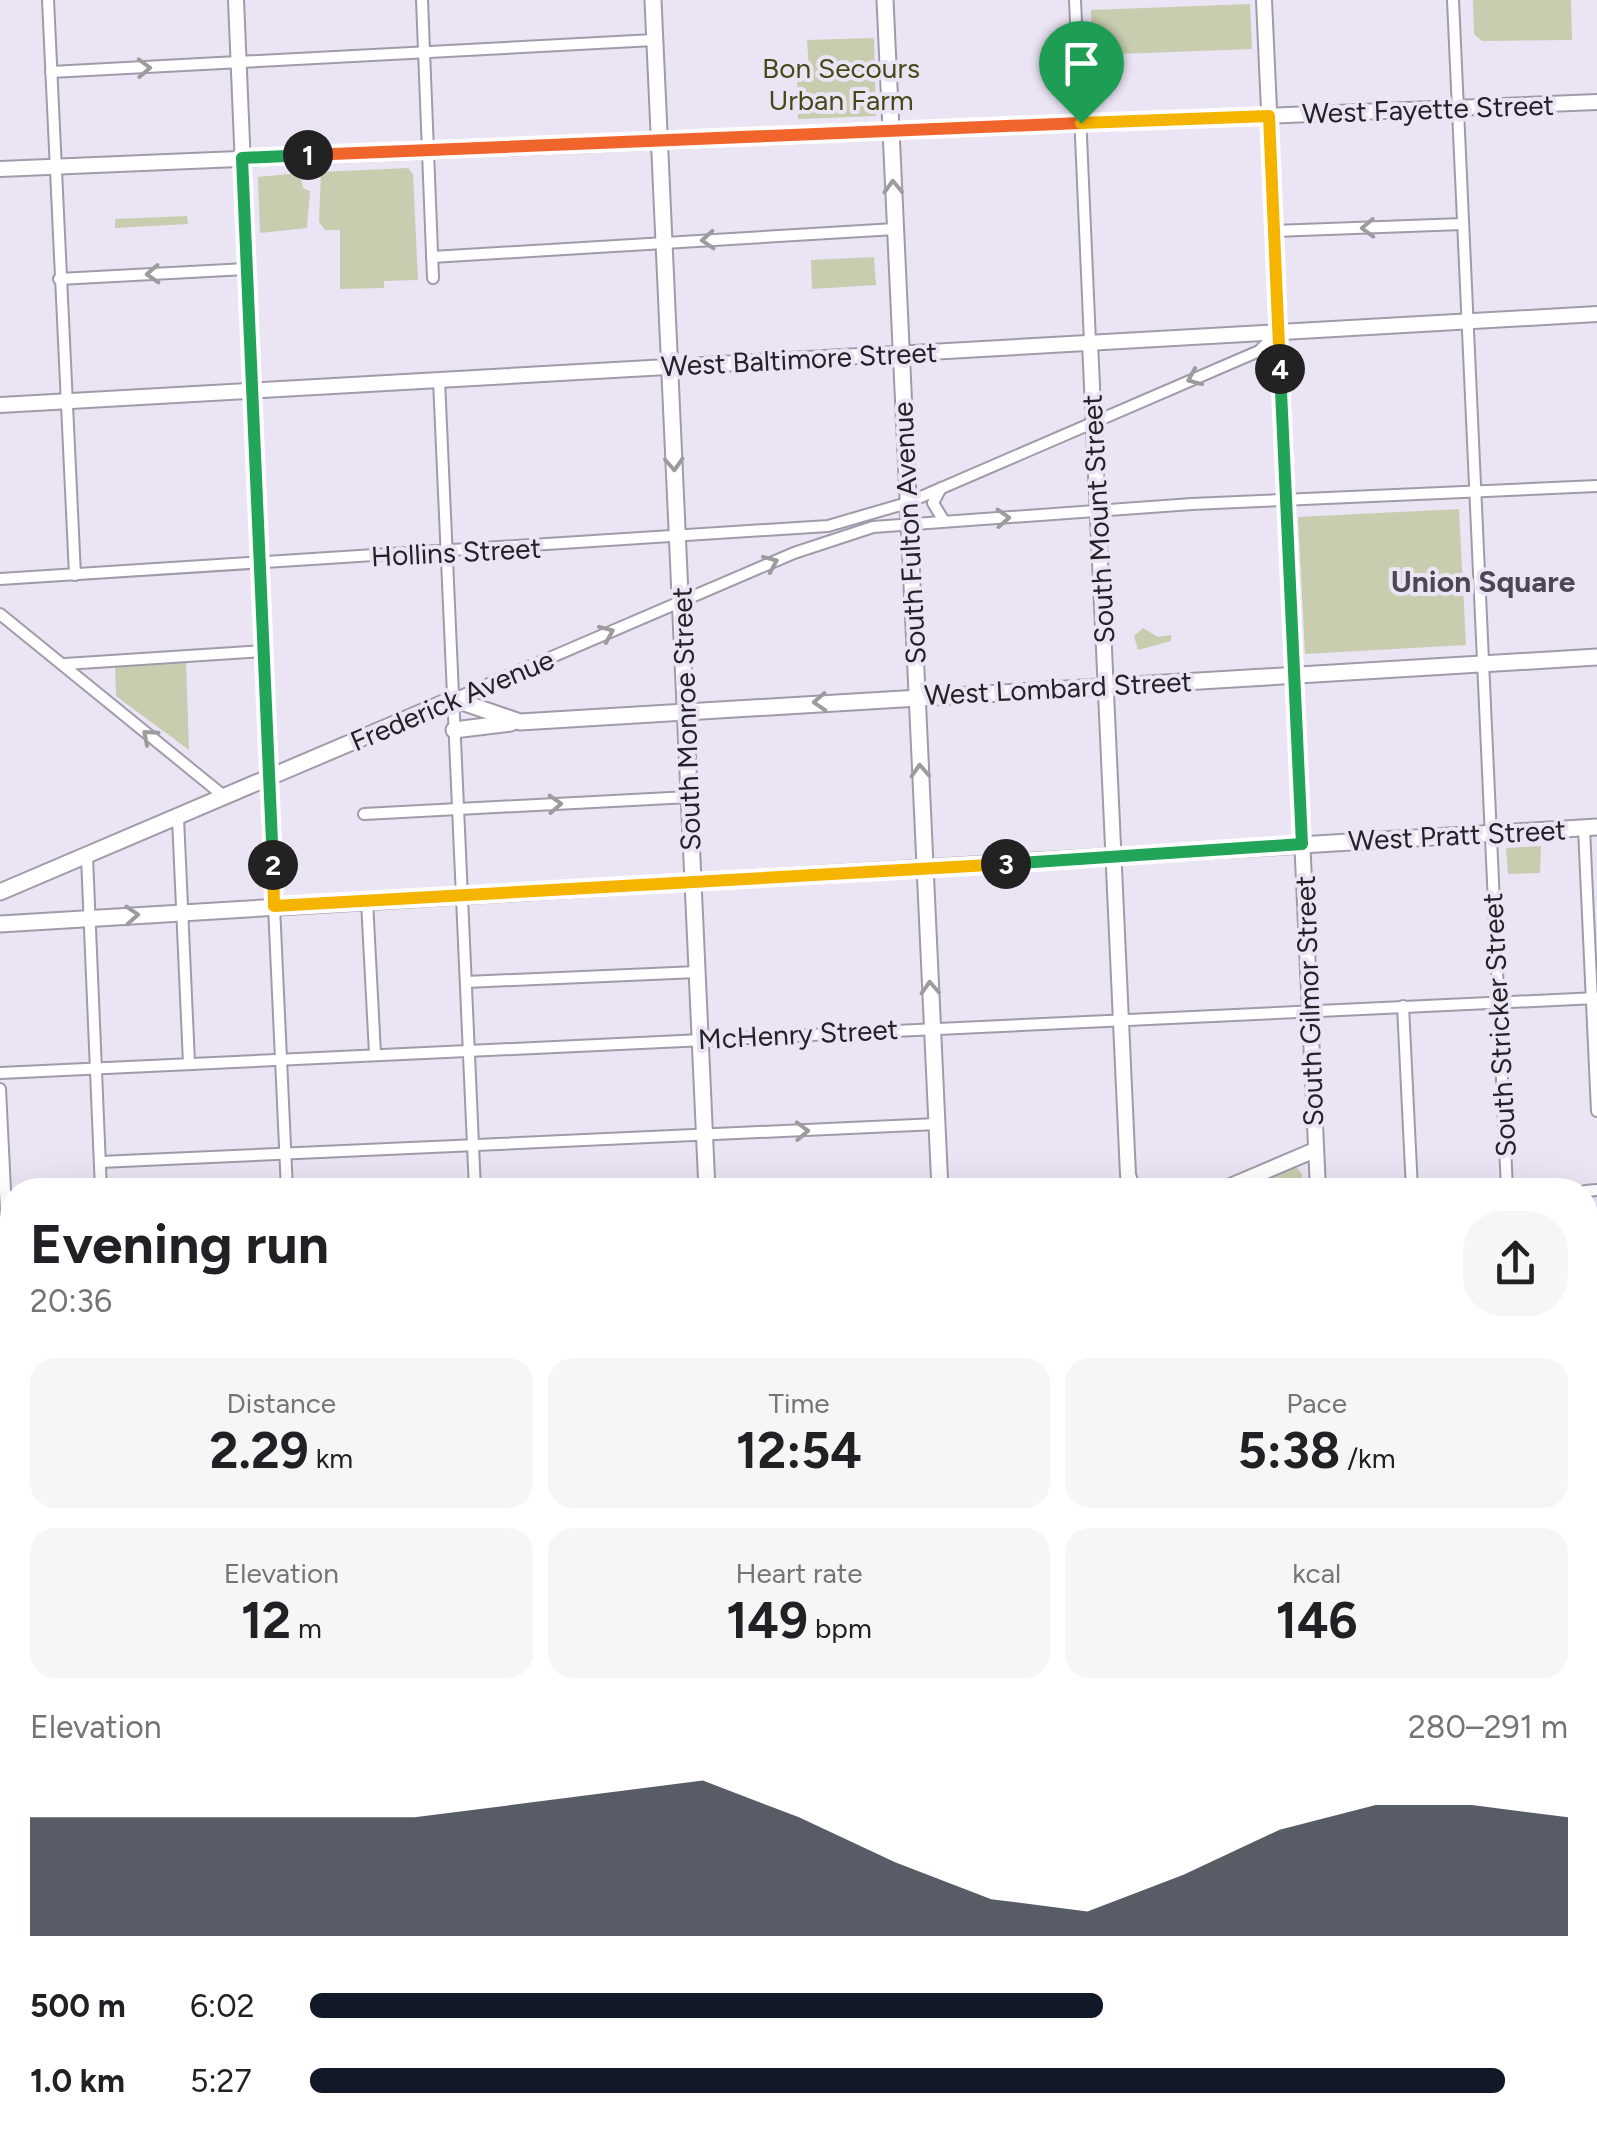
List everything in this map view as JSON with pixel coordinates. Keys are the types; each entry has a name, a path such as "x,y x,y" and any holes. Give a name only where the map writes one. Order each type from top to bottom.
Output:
{"main road":[{"name":"South Monroe Street","path":"652,0 706,1178"},
{"name":"South Fulton Avenue","path":"885,0 939,1178"},
{"name":"West Lombard Street","path":"454,730 686,710 1597,657"},
{"name":"West Lombard Street","path":"453,699 520,722"},
{"name":"Frederick Avenue","path":"0,892 453,699"},
{"name":"West Pratt Street","path":"0,924 1590,827"}],"street":[{"path":"48,0 74,575"},
{"path":"236,0 286,1178"},
{"path":"422,0 433,278"},
{"path":"1076,0 1090,342"},
{"name":"South Gilmor Street","path":"1264,0 1317,1178"},
{"name":"South Stricker Street","path":"1453,0 1506,1178"},
{"path":"51,72 654,40"},
{"name":"West Fayette Street","path":"0,170 1597,102"},
{"path":"1274,231 1462,224"},
{"path":"432,257 895,230"},
{"path":"59,280 246,269"},
{"name":"West Baltimore Street","path":"0,405 1597,314"},
{"path":"908,503 1259,351 1278,332"},
{"name":"South Mount Street","path":"1090,342 1129,1178"},
{"path":"439,380 474,1178"},
{"path":"908,523 1597,486"},
{"path":"942,488 933,504 944,521"},
{"name":"Hollins Street","path":"0,579 804,531 908,503"},
{"name":"Frederick Avenue","path":"453,699 834,538 908,523"},
{"path":"0,614 225,797"},
{"path":"64,664 264,651"},
{"path":"364,814 690,797"},
{"path":"178,818 189,1064"},
{"path":"1590,827 1597,1110"},
{"path":"87,857 101,1178"},
{"path":"368,901 375,1054"},
{"path":"466,982 697,972"},
{"name":"McHenry Street","path":"0,1072 1594,998"},
{"path":"1403,1006 1411,1178"},
{"path":"0,1089 3,1178"},
{"path":"100,1162 936,1124"},
{"path":"1249,1178 1316,1150"},
{"name":"South Mount Street","path":"1127,1178 1128,1174"}],"green space":[{"path":"1473,0 1571,0 1572,40 1482,41 1474,34"},
{"path":"1250,4 1252,49 1092,55 1091,10"},
{"name":"Bon Secours Urban Farm","path":"874,38 876,116 798,119 797,71 809,70 807,40"},
{"path":"408,168 413,174 418,280 384,281 384,288 340,289 340,230 325,230 319,222 321,172"},
{"path":"300,173 303,188 310,191 307,228 260,233 258,177"},
{"path":"187,216 188,224 115,228 115,219"},
{"path":"874,257 876,285 812,289 811,260"},
{"name":"Union Square","path":"1459,509 1466,645 1305,654 1298,517"},
{"path":"1143,628 1158,637 1171,635 1171,641 1138,650 1134,636"},
{"path":"186,661 189,750 116,696 115,665"},
{"path":"1541,846 1540,873 1508,874 1506,848"},
{"path":"1296,1166 1302,1174 1302,1178 1263,1178"}],"district":[{"name":"Union Square","path":"1483,581"}],"route":[{"path":"1269,116 1302,844 274,906 242,158 1081,123 1269,116"}]}
